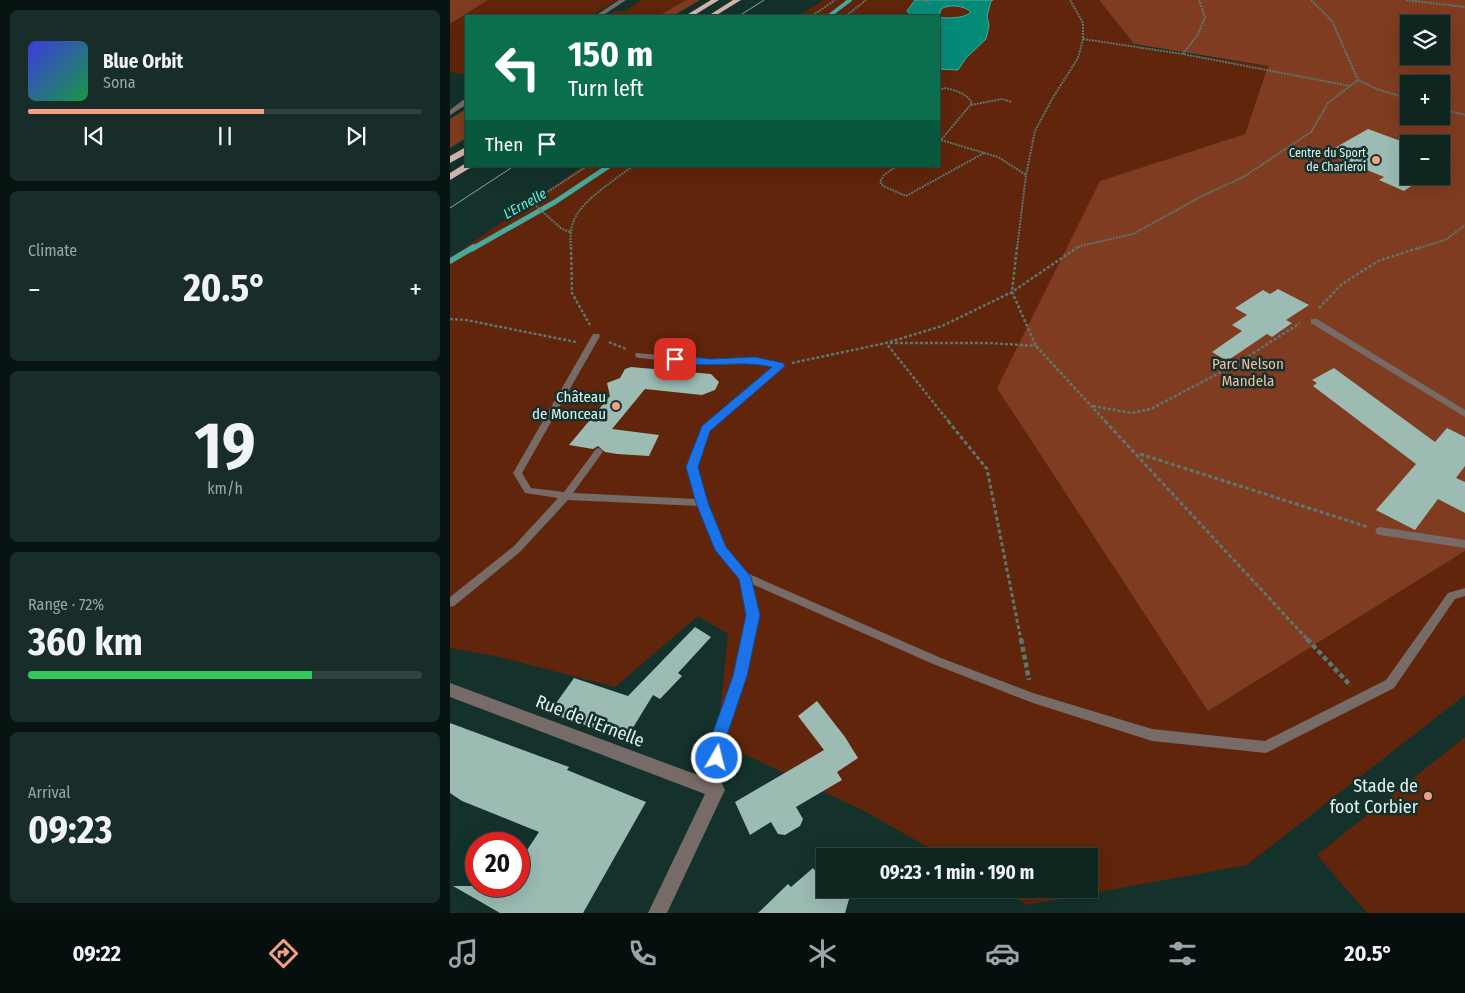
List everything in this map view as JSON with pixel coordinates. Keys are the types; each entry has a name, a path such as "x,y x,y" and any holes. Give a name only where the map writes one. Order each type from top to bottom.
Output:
{"highway":[{"path":"690,15 716,0"},
{"path":"713,15 738,0"},
{"path":"450,160 465,151"},
{"path":"450,177 465,167"}],"street":[{"path":"600,15 623,0"},
{"path":"450,113 465,103"},
{"name":"Rue de l'Ernelle","path":"450,690 716,790"},
{"path":"656,913 716,790"}],"lane":[{"path":"1314,322 1465,414"},
{"path":"596,336 517,473 528,491 566,496 702,503"},
{"path":"639,355 711,362 755,360 780,366"},
{"path":"780,366 706,429 692,467 702,503 721,550 745,577 937,661 1033,698 1152,735 1266,747 1390,684 1452,596 1465,592"},
{"path":"450,603 517,549 566,496 599,451"},
{"path":"1380,532 1465,544"},
{"path":"716,790 717,741 740,676 753,615 745,577"}],"path":[{"path":"813,15 835,0"},
{"path":"847,15 866,0"},
{"path":"923,0 930,4"},
{"path":"1070,0 1083,23 1083,39 1078,58 1052,98 1036,131 1026,175 1012,292 1036,346 1362,698"},
{"path":"1183,54 1198,34 1204,17 1199,0"},
{"path":"1311,0 1332,21 1358,80 1377,89 1400,95"},
{"path":"1406,0 1465,8"},
{"path":"1083,39 1183,54 1350,86"},
{"path":"780,366 886,343 942,326 1012,292 1080,246 1133,234 1202,196 1244,176 1311,132 1328,103 1358,80"},
{"path":"940,90 944,88 958,92 971,100 970,105 940,140 998,158 1026,175"},
{"path":"970,105 1002,99 1012,102"},
{"path":"1450,111 1465,114"},
{"path":"896,167 884,175 880,182 883,186 906,196 984,153"},
{"path":"570,232 562,229 535,205 543,195 585,167"},
{"path":"632,167 584,205 575,217 570,232 572,293 596,336 639,355"},
{"path":"1316,312 1342,284 1378,261 1447,239 1465,225"},
{"path":"450,319 466,320 591,345"},
{"path":"1093,406 1132,413 1151,409 1238,363 1300,322"},
{"path":"886,343 989,343 1036,346"},
{"path":"886,343 987,469 1033,698"},
{"path":"1138,454 1380,532"}],"shaded area":[{"path":"488,0 617,0 593,15 465,15 465,75 450,72 450,24"},
{"path":"641,0 686,0 660,15 610,15 616,11 625,11"},
{"path":"823,0 1099,0 1134,45 1268,66 1245,134 1100,181 1208,711 1465,551 1465,695 1247,865 1098,892 1098,848 929,848 868,813 717,741 728,634 698,616 615,687 495,656 450,648 450,258 582,167 940,167 940,15 800,15"},
{"path":"915,0 993,0 991,1 987,16 989,26 986,39 966,58 958,70 940,69 940,17 956,18 971,12 964,8 952,6 941,9 939,15 910,15 907,11"},
{"name":"Stade de foot Corbier","path":"1465,737 1465,913 1367,913 1317,855"},
{"path":"1015,898 1066,898 1027,905"}],"green space":[{"path":"450,0 488,0 450,24"},
{"path":"686,0 700,0 675,15 660,15"},
{"name":"Parc Nelson Mandela","path":"1099,0 1465,0 1465,551 1208,711 997,388 1100,181 1245,134 1268,66 1134,44"},
{"path":"465,110 465,139 450,148 450,119"}],"building":[{"name":"Centre du Sport de Charleroi","path":"1368,129 1400,141 1400,185 1413,185 1404,191 1379,180 1384,177 1326,153"},
{"path":"1278,289 1309,305 1286,320 1292,323 1272,337 1267,334 1227,361 1212,352 1242,331 1232,325 1247,315 1235,308 1263,290 1270,294"},
{"name":"Château de Monceau","path":"631,367 711,374 719,382 715,390 702,395 645,389 612,429 659,435 649,456 605,452 598,446 593,449 569,445 610,396 607,383 620,378 625,369"},
{"path":"1334,368 1435,442 1447,428 1465,437 1465,466 1456,478 1465,482 1465,513 1438,499 1415,530 1376,510 1416,464 1313,386 1317,383 1312,380"},
{"path":"695,627 711,637 678,673 682,676 660,699 653,695 626,739 549,713 574,678 628,696"},
{"path":"817,701 845,737 858,758 837,772 842,780 796,807 803,819 800,826 785,835 778,834 771,822 750,835 735,802 824,750 798,716"},
{"path":"450,723 569,767 567,770 646,802 583,913 500,913 472,897 530,897 530,846 539,832 462,801 450,793"},
{"path":"813,868 816,872 816,898 849,898 845,913 758,913 788,884 791,887"},
{"path":"453,886 465,886 465,893"}],"waterway":[{"name":"L'Ernelle","path":"830,15 850,0"},
{"name":"L'Ernelle","path":"472,249 555,202 608,167"},
{"name":"L'Ernelle","path":"450,261 474,247"}],"tram line":[{"path":"741,15 764,0"},
{"path":"450,208 512,167"}],"place":[{"name":"Centre du Sport de Charleroi","path":"1376,160"},
{"name":"Château de Monceau","path":"616,406"},
{"name":"Stade de foot Corbier","path":"1428,796"}],"route":[{"path":"675,359 711,362 755,360 780,366 706,429 692,467 702,503 721,550 745,577 753,615 740,676 717,741 717,758"}]}
